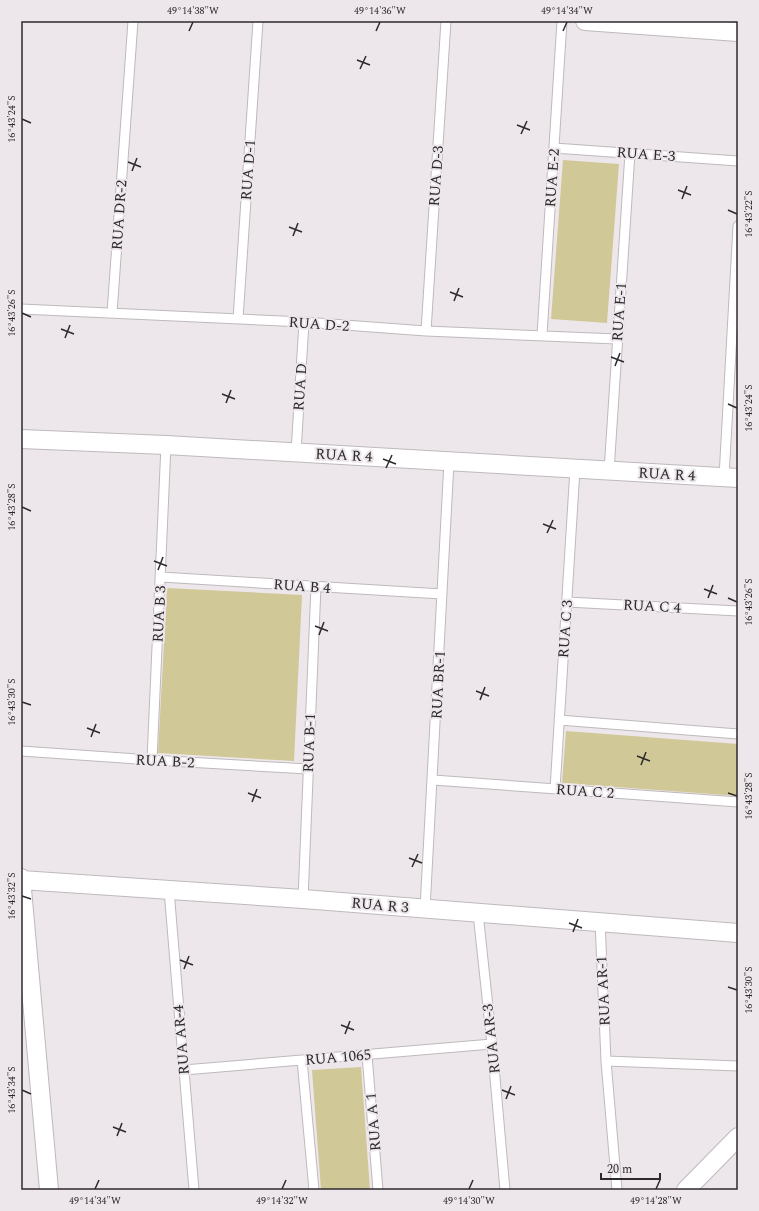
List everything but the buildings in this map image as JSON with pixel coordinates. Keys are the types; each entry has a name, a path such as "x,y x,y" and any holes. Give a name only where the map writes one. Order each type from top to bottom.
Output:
{"street":[{"path":"585,21 738,32"},
{"name":"RUA R 4","path":"21,439 166,445 731,477"},
{"path":"21,879 49,1190"},
{"name":"RUA R 3","path":"21,879 600,921 738,933"},
{"path":"686,1190 738,1137"}],"lane":[{"name":"RUA DR-2","path":"112,313 133,21"},
{"name":"RUA D-1","path":"238,319 258,21"},
{"name":"RUA D-3","path":"426,331 446,21"},
{"name":"RUA E-2","path":"542,335 562,21"},
{"name":"RUA E-3","path":"554,148 738,161"},
{"name":"RUA E-1","path":"609,471 630,153"},
{"path":"731,477 738,226"},
{"name":"RUA D-2","path":"21,310 304,322 426,331 617,339"},
{"name":"RUA D","path":"296,452 304,322"},
{"name":"RUA B 3","path":"152,760 166,445"},
{"name":"RUA BR-1","path":"425,909 449,462"},
{"name":"RUA C 3","path":"555,789 575,469"},
{"name":"RUA B 4","path":"161,577 442,594"},
{"name":"RUA B-1","path":"303,899 316,586"},
{"name":"RUA C 4","path":"567,602 738,611"},
{"path":"559,720 738,734"},
{"name":"RUA B-2","path":"21,751 308,769"},
{"name":"RUA C 2","path":"432,780 738,802"},
{"name":"RUA AR-4","path":"168,890 194,1190"},
{"name":"RUA AR-3","path":"478,913 492,1044 505,1190"},
{"name":"RUA AR-1","path":"600,921 606,1061 617,1190"},
{"name":"RUA 1065","path":"184,1070 492,1044"},
{"name":"RUA A 1","path":"367,1055 378,1190"},
{"path":"302,1060 314,1190"},
{"path":"606,1061 738,1066"}],"shaded area":[{"path":"563,160 619,164 607,323 551,319"},
{"path":"167,588 302,595 294,761 158,753"},
{"path":"566,731 738,744 738,796 562,783"},
{"path":"361,1067 370,1190 321,1190 312,1070"}]}
